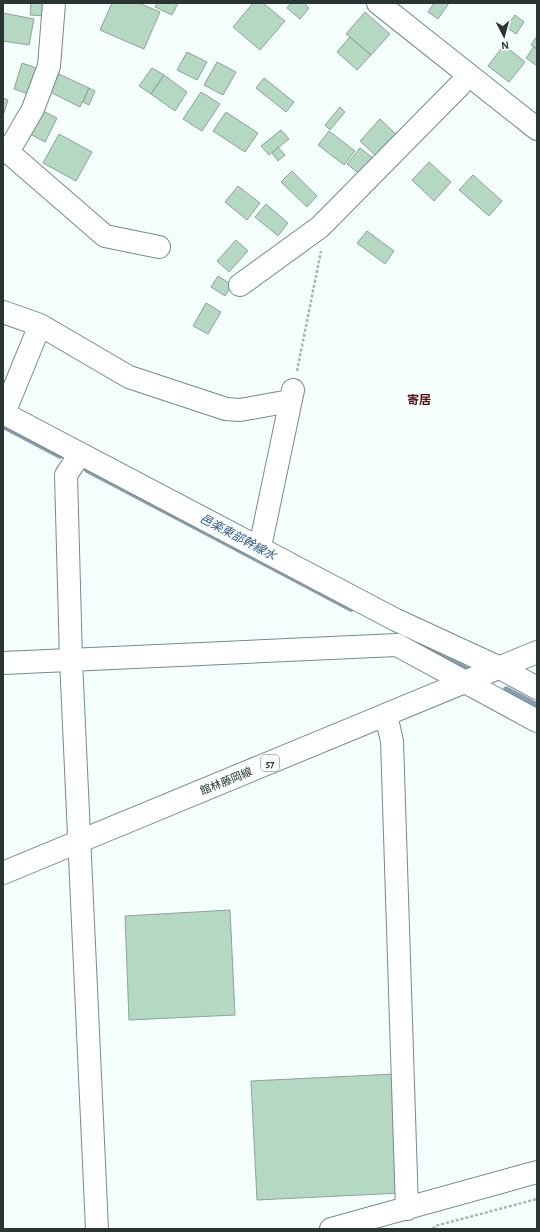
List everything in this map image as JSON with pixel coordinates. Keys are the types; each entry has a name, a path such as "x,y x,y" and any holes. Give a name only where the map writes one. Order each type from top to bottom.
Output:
{"street":[{"path":"54,3 49,66 33,109 8,152 105,236 159,247"},
{"path":"378,3 537,129"},
{"path":"240,285 320,227 460,85 468,74"},
{"path":"3,312 40,325 129,377 226,409 240,410 292,395 260,548"},
{"path":"40,325 4,413 396,620 500,668 537,688"},
{"path":"80,454 66,475 71,660 97,1229"},
{"path":"383,645 396,620"},
{"path":"3,662 383,645 397,646 463,683 537,721"},
{"name":"館林藤岡線","path":"3,873 537,652"},
{"path":"386,715 392,740 407,1209"},
{"path":"331,1229 537,1172"}],"path":[{"path":"292,395 323,242 320,227"},
{"path":"432,1229 435,1226 537,1199"}],"building":[{"path":"31,3 47,3 46,16 30,15"},
{"path":"112,3 139,3 160,12 144,49 100,30"},
{"path":"157,3 178,3 172,15 155,7"},
{"path":"253,3 263,3 285,21 260,50 233,27"},
{"path":"291,3 304,3 309,8 300,19 287,8"},
{"path":"434,3 449,3 438,19 428,12"},
{"path":"365,12 390,34 371,55 346,34"},
{"path":"3,13 34,19 29,45 3,41"},
{"path":"515,15 524,22 516,34 506,27"},
{"path":"537,36 537,49 531,45"},
{"path":"350,37 371,55 357,70 337,52"},
{"path":"504,45 525,62 509,82 488,66"},
{"path":"534,47 537,49 537,66 526,58"},
{"path":"187,52 207,62 197,80 177,70"},
{"path":"217,62 236,72 223,95 204,85"},
{"path":"22,63 39,69 31,95 14,89"},
{"path":"152,68 164,75 151,94 139,86"},
{"path":"59,74 89,88 80,107 50,92"},
{"path":"164,75 187,92 175,111 151,94"},
{"path":"264,78 294,102 286,112 256,88"},
{"path":"89,88 95,91 89,105 83,102"},
{"path":"201,92 220,104 202,131 183,119"},
{"path":"3,98 8,100 4,113 3,113"},
{"path":"340,107 345,112 330,130 325,125"},
{"path":"41,110 57,118 45,142 28,133"},
{"path":"226,112 258,133 245,152 213,131"},
{"path":"380,119 397,135 377,157 360,141"},
{"path":"281,130 289,139 269,155 261,146"},
{"path":"329,131 355,151 344,165 318,145"},
{"path":"59,134 92,152 76,181 43,163"},
{"path":"278,147 285,155 278,161 272,153"},
{"path":"360,148 373,158 360,174 347,164"},
{"path":"429,162 451,182 434,201 412,180"},
{"path":"292,171 317,196 307,207 281,182"},
{"path":"473,175 502,201 489,216 459,190"},
{"path":"238,186 260,203 247,220 225,202"},
{"path":"266,204 288,223 278,236 255,217"},
{"path":"367,231 394,251 385,264 357,243"},
{"path":"236,240 248,251 229,272 217,261"},
{"path":"218,276 232,285 225,296 211,287"},
{"path":"206,303 221,312 208,334 193,326"},
{"path":"230,910 235,1015 129,1020 125,916"},
{"path":"395,1074 401,1193 257,1200 251,1081"}],"waterway":[{"name":"邑楽東部幹線水","path":"3,426 60,456"},
{"name":"邑楽東部幹線水","path":"87,470 351,609"},
{"name":"邑楽東部幹線水","path":"419,644 470,671"},
{"name":"邑楽東部幹線水","path":"506,689 537,705"}],"district":[{"name":"寄居","path":"419,400"}]}
